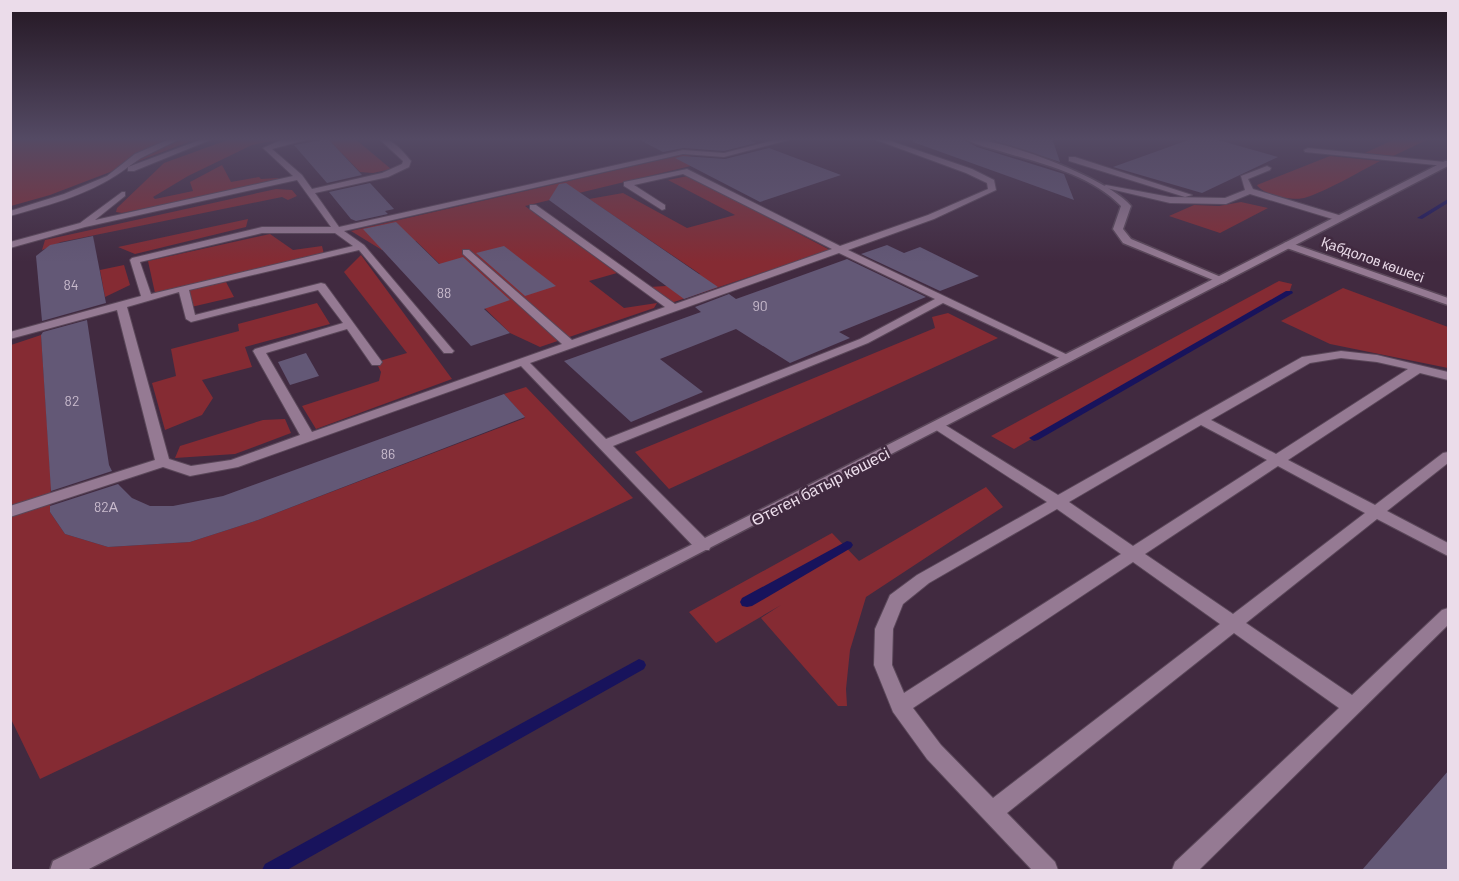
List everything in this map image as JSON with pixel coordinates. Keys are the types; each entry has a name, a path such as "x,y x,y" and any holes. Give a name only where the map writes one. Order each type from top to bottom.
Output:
{"main road":[{"path":"1088,179 1106,187 1122,199 1126,206 1118,229 1127,241 1222,279 1417,179"},
{"name":"Қабдолов көшесі","path":"1288,245 1449,302"},
{"name":"Өтеген батыр көшесі","path":"62,870 703,546 1222,279"}],"lane":[{"path":"10,214 67,196 107,179"},
{"path":"10,245 83,225 289,179"},
{"path":"301,179 336,230 362,247 448,351"},
{"path":"310,192 367,179"},
{"path":"147,298 135,260 262,230 336,230 562,179"},
{"path":"648,179 627,184 662,207"},
{"path":"700,179 839,249 1068,358"},
{"path":"10,512 163,462 190,471 233,464 930,217 992,190 991,182 985,179"},
{"path":"1137,179 1204,200"},
{"path":"1245,179 1250,191"},
{"path":"1106,187 1170,200 1226,201 1250,191 1339,218"},
{"path":"83,225 122,194"},
{"path":"533,207 673,308"},
{"path":"10,336 183,288 362,247"},
{"path":"466,252 569,344"},
{"path":"183,288 190,319 321,286 376,362"},
{"path":"604,445 864,341 944,298"},
{"path":"121,306 163,462"},
{"path":"308,437 259,351 349,325"},
{"path":"1047,870 934,752 900,706 883,665 884,629 896,600 923,579 1306,360 1338,354 1369,358 1449,376"},
{"path":"522,361 703,546"},
{"path":"900,706 1417,369"},
{"path":"1201,420 1449,550"},
{"path":"937,426 1058,502 1353,707"},
{"path":"991,813 1449,456"},
{"path":"1183,870 1449,615"}],"shaded area":[{"path":"11,179 92,179 50,195 11,206"},
{"path":"147,179 183,179 153,197 155,199 193,191 190,182 195,179 229,179 231,182 247,179 280,180 122,213 116,212 117,208"},
{"path":"577,179 636,179 525,206 617,273 589,281 624,308 657,303 654,308 540,347 510,333 416,241 382,250 351,231"},
{"path":"694,179 830,250 671,303 649,287 666,286 700,274 589,199 623,193 687,228 735,215 668,180"},
{"path":"1272,179 1347,179 1304,198 1293,199 1265,192 1257,185"},
{"path":"276,189 292,190 297,196 288,200 282,197 61,242 42,250 45,240"},
{"path":"1241,202 1268,208 1220,233 1169,216 1194,205 1219,206"},
{"path":"248,219 246,227 135,254 118,247"},
{"path":"270,234 293,250 322,246 324,254 155,293 148,261"},
{"path":"361,255 452,379 316,429 302,406 379,381 381,372 376,362 407,353 344,272"},
{"path":"124,265 130,285 105,297 100,270"},
{"path":"1279,281 1292,284 1289,293 1014,449 991,436"},
{"path":"226,282 234,297 187,308 184,291"},
{"path":"1343,288 1448,327 1448,368 1330,344 1281,321"},
{"path":"317,303 330,324 245,347 252,367 202,380 213,398 202,415 165,430 152,383 176,376 171,349 239,331 238,324"},
{"path":"948,313 998,338 669,489 635,452 935,328 932,317"},
{"path":"41,335 51,483 50,512 65,534 108,547 190,542 258,520 525,418 504,394 526,387 633,498 40,779 11,719 11,345"},
{"path":"285,419 291,433 235,454 175,458 180,446 263,420"},
{"path":"986,487 1003,507 866,597 850,650 846,689 847,706 838,706 761,618 781,605 716,643 689,612 832,533 859,561"}],"building":[{"path":"324,179 344,179 327,183"},
{"path":"716,179 829,179 760,202"},
{"path":"1016,179 1066,179 1074,200"},
{"path":"1154,179 1231,179 1202,193"},
{"path":"370,183 394,209 385,211 388,214 356,221 351,219 329,192"},
{"path":"566,183 718,287 684,299 549,200 559,184"},
{"path":"396,222 439,264 463,257 510,300 484,309 510,333 471,346 363,229"},
{"path":"93,236 106,303 42,321 36,256 50,245"},
{"path":"887,245 904,253 920,247 979,276 940,291 861,254"},
{"path":"504,246 556,286 525,296 476,253"},
{"path":"847,259 926,297 839,332 850,338 790,363 736,329 660,359 703,392 631,422 564,361 701,312 695,307 729,294 736,299"},
{"path":"87,320 109,465 112,471 51,491 41,335 43,332"},
{"path":"306,353 319,376 290,385 278,362"},
{"path":"504,394 525,417 258,520 190,542 108,547 65,534 50,512 50,506 118,484 132,498 150,506 173,506 223,496"},
{"path":"1449,770 1449,870 1362,870"}],"waterway":[{"path":"1420,218 1448,201"},
{"path":"1034,438 1289,293"},
{"path":"747,602 847,545"},
{"path":"271,870 639,665"}]}
